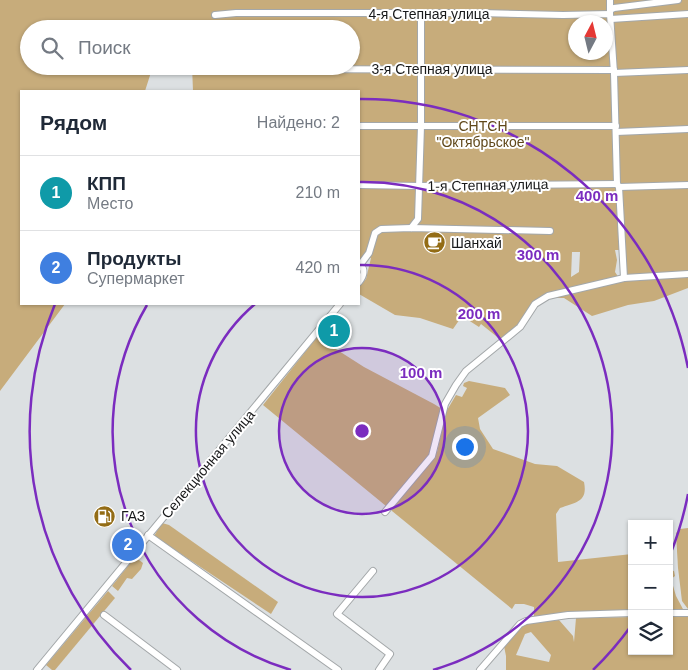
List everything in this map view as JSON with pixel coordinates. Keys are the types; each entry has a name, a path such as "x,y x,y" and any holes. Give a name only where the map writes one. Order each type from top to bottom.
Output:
{"street":[{"path":"610,0 610,15"},
{"path":"610,15 614,8 678,0"},
{"name":"4-я Степная улица","path":"215,15 236,13 568,16"},
{"path":"411,228 418,220 422,126 421,14"},
{"name":"4-я Степная улица","path":"610,15 688,14"},
{"path":"613,58 624,278"},
{"name":"3-я Степная улица","path":"360,69 614,72 688,70"},
{"path":"360,126 688,129"},
{"name":"1-я Степная улица","path":"360,185 688,185"},
{"path":"360,263 369,253 371,240 381,228 550,231"},
{"path":"360,265 364,272 360,280"},
{"path":"385,512 432,456 445,404 466,371 520,327 535,304 548,296 624,278 688,274"},
{"name":"Селекционная улица","path":"39,667 339,305"},
{"path":"148,535 338,670"},
{"path":"373,570 337,614 390,654 379,670"},
{"path":"480,670 520,624 526,621 568,615 628,613"},
{"path":"673,613 688,613"},
{"path":"104,615 176,670"},
{"path":"39,667 48,670"}],"green space":[{"name":"СНТСН \"Октябрьское\"","path":"0,0 606,0 607,6 607,0 688,0 688,271 622,277 619,250 615,250 617,260 615,272 619,278 548,295 519,326 501,340 481,324 479,327 462,316 453,329 420,318 395,315 360,295 360,286 366,279 371,258 360,259 360,90 193,90 192,75 360,75 360,20 20,20 20,75 150,75 145,90 20,90 20,305 64,305 0,391","holes":["572,252 580,252 579,272 571,277"]},
{"path":"688,276 688,288 654,301 628,305 592,316 564,298 552,298 625,281"},
{"path":"317,337 364,367 442,409 428,457 386,506 263,405"},
{"path":"469,381 505,388 510,395 478,418 480,429 493,449 535,464 557,466 584,482 584,494 580,500 560,508 556,514 558,562 628,554 628,611 540,617 534,616 534,607 524,604 515,604 512,609 392,511 391,509 437,452 446,412 456,395 462,397 467,388 463,386 464,383"},
{"path":"162,523 169,525 278,602 271,614 154,536"},
{"path":"688,528 688,609 682,601 676,533 680,529"},
{"path":"135,557 143,563 141,569 132,579 127,578 118,591 112,586"},
{"path":"673,586 676,596 684,611 673,611"},
{"path":"108,591 115,598 55,670 52,670 46,665"},
{"path":"628,617 628,655 673,655 673,617 688,617 688,670 506,670 504,646 526,623 559,620 573,636 574,642 576,618","holes":["531,632 551,655 549,662 516,655 525,634"]}],"place":[{"name":"Шанхай","path":"435,243"},
{"name":"КПП","path":"334,331"},
{"name":"ГАЗ","path":"105,516"},
{"name":"Продукты","path":"128,545"}]}
